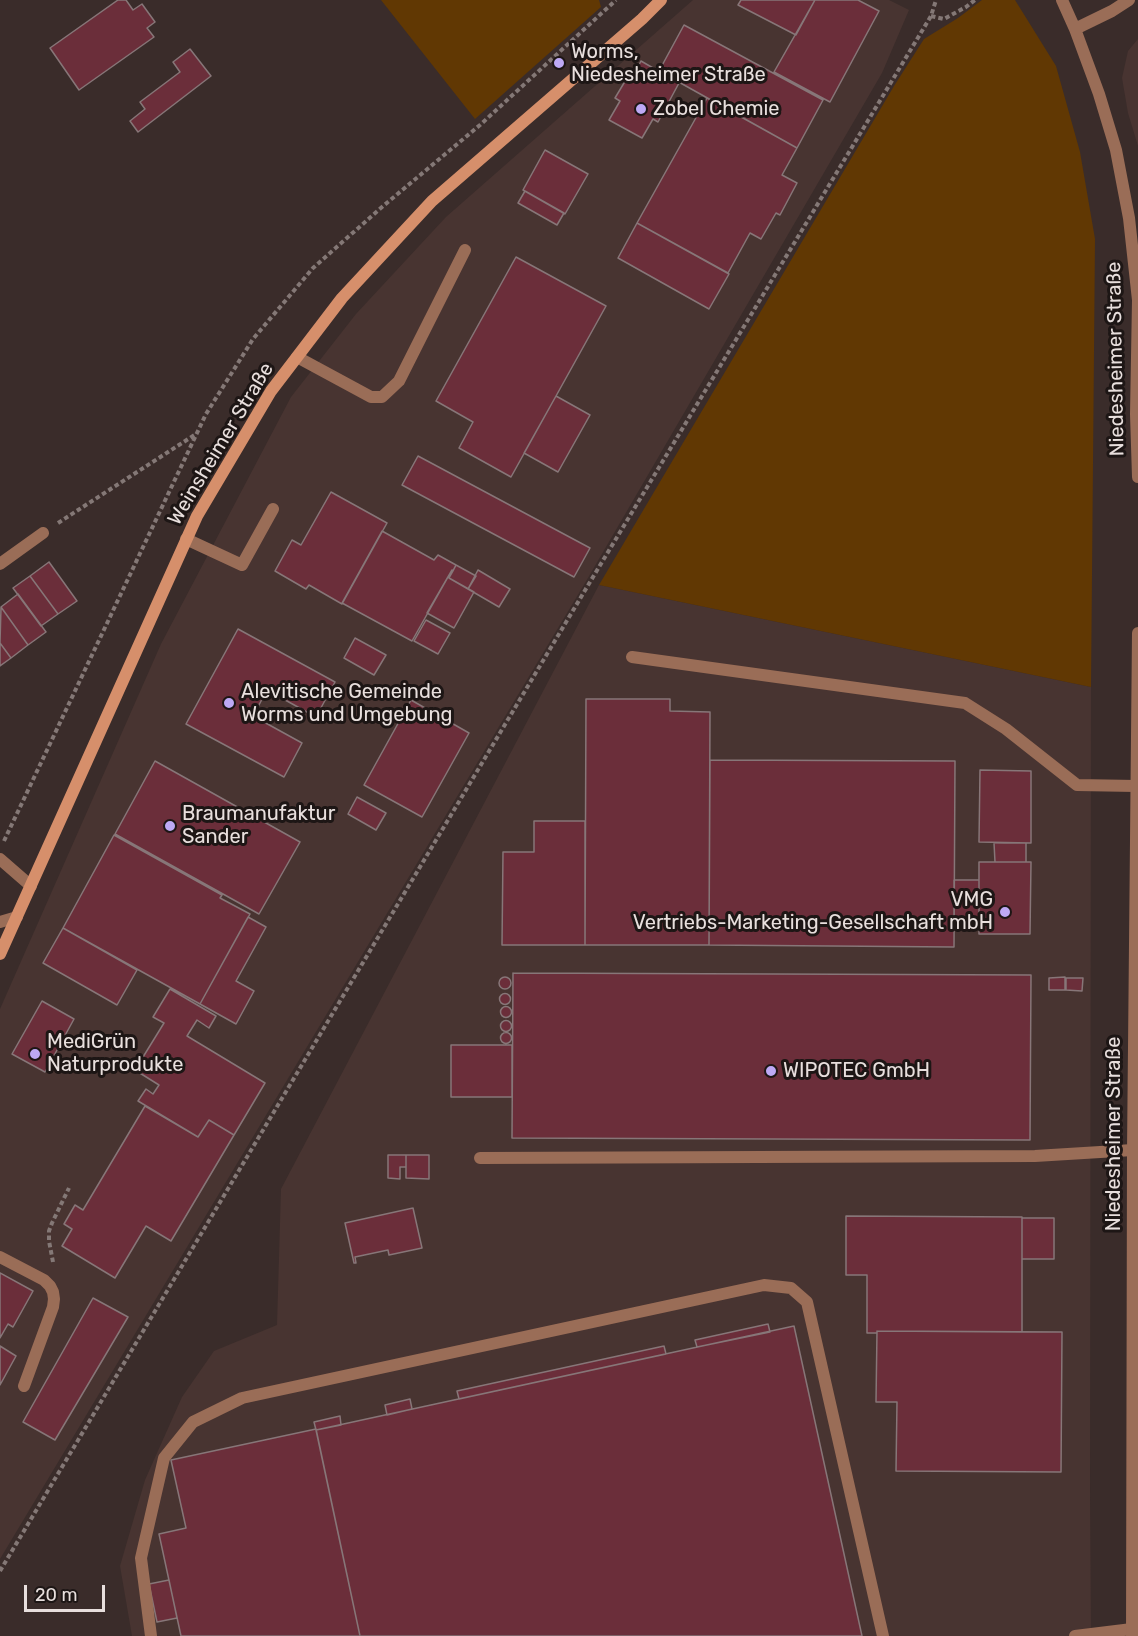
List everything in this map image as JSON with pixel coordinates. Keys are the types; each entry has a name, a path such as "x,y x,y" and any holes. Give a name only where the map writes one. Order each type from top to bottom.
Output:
{"main road":[{"name":"Weinsheimer Straße","path":"0,954 196,516 272,391 342,298 432,201 661,0"}],"street":[{"name":"Niedesheimer Straße","path":"1062,0 1099,94 1116,150 1129,218 1138,300 1136,414 1138,477"},
{"path":"1075,29 1129,0"},
{"path":"297,357 371,397 382,398 399,381 465,250"},
{"path":"186,539 242,565 273,509"},
{"path":"0,564 43,533"},
{"name":"Niedesheimer Straße","path":"1132,1633 1133,1150 1138,633"},
{"path":"632,657 965,703 1006,729 1077,786 1136,786"},
{"path":"0,859 32,886"},
{"path":"0,922 17,917"},
{"path":"480,1158 1035,1156 1133,1150"},
{"path":"0,1257 44,1280 50,1286 54,1299 24,1386"},
{"path":"151,1636 141,1558 164,1458 193,1422 242,1398 764,1285 791,1288 807,1302 883,1636"},
{"path":"1075,1636 1132,1633"}],"path":[{"path":"0,1571 596,572 931,16 936,0"},
{"path":"931,16 944,19 975,0"},
{"path":"43,533 198,433"},
{"path":"50,1286 54,1266 49,1231 69,1188"}],"shaded area":[{"path":"381,0 599,0 601,7 475,119"},
{"path":"693,0 889,0 909,10 882,73 585,583 0,1559 0,1009 161,644 291,397 356,314 446,217"},
{"path":"982,0 1015,0 1056,66 1080,152 1095,239 1091,687 599,585 924,39"},
{"path":"1138,39 1138,146 1128,113 1122,78 1128,51"},
{"path":"599,585 1091,687 1091,1636 132,1636 120,1566 145,1480 182,1397 214,1351 277,1325 281,1189"}],"building":[{"path":"118,0 126,0 133,10 142,4 155,22 147,28 154,37 79,90 50,48"},
{"path":"741,0 815,0 796,35 738,5"},
{"path":"815,0 858,0 879,11 830,102 774,72"},
{"path":"684,25 823,100 797,148 659,71"},
{"path":"190,49 211,76 138,132 130,121 145,109 140,102 180,72 173,62"},
{"path":"641,61 679,83 658,122 653,119 642,138 609,120 620,101 615,98 627,78 631,80"},
{"path":"707,98 797,148 782,175 797,183 780,215 776,213 761,239 750,233 728,273 637,223"},
{"path":"545,150 588,174 565,214 523,190"},
{"path":"525,191 564,213 557,225 518,203"},
{"path":"637,223 729,274 709,309 618,258"},
{"path":"516,257 606,306 511,477 459,448 473,422 436,401"},
{"path":"556,396 590,415 558,472 524,453"},
{"path":"418,456 590,548 574,577 402,485"},
{"path":"331,492 387,523 342,604 309,585 306,589 275,571 292,540 301,545"},
{"path":"382,531 434,560 438,555 456,565 412,641 342,603"},
{"path":"49,562 77,601 58,614 30,576"},
{"path":"456,565 476,576 468,589 449,578"},
{"path":"452,570 449,578 474,592 454,628 427,613"},
{"path":"478,570 510,589 499,607 468,589"},
{"path":"30,576 58,614 41,626 13,588"},
{"path":"18,594 46,632 28,645 1,607"},
{"path":"1,607 28,645 11,658 0,643"},
{"path":"426,620 450,633 438,654 414,641"},
{"name":"Alevitische Gemeinde Worms und Umgebung","path":"238,629 335,682 316,717 267,690 253,716 302,743 284,777 186,724"},
{"path":"355,638 386,655 374,675 344,658"},
{"path":"0,643 11,658 0,666"},
{"path":"586,699 670,699 670,711 710,712 709,945 585,945"},
{"path":"411,700 469,733 422,817 364,785"},
{"path":"710,760 955,761 954,947 709,945"},
{"path":"155,761 300,842 259,914 115,834"},
{"path":"980,770 1031,771 1031,843 979,842"},
{"path":"357,797 386,813 376,830 348,814"},
{"path":"534,821 585,821 585,945 502,945 503,852 534,852"},
{"path":"114,835 222,895 220,898 250,914 200,1004 63,928"},
{"path":"994,843 1026,843 1026,862 995,862"},
{"name":"VMG Vertriebs-Marketing-Gesellschaft mbH","path":"979,862 1031,862 1030,934 979,934"},
{"path":"954,880 979,880 979,895 954,895"},
{"path":"954,895 979,895 979,929 954,929"},
{"path":"248,917 266,927 236,981 254,991 236,1024 200,1004"},
{"path":"63,928 137,970 117,1005 43,963"},
{"name":"WIPOTEC GmbH","path":"513,973 1031,975 1030,1140 512,1138"},
{"path":"507,977 511,983 507,989 503,989 499,981"},
{"path":"1065,977 1065,990 1049,990 1049,978"},
{"path":"1066,978 1083,978 1082,991 1066,990"},
{"path":"170,989 216,1016 209,1028 197,1020 187,1036 265,1083 234,1135 209,1120 198,1137 138,1101 146,1089 153,1094 159,1085 135,1070 164,1023 153,1017"},
{"path":"505,993 511,999 505,1005 499,999"},
{"path":"42,1001 74,1019 45,1072 12,1054"},
{"path":"506,1007 510,1008 510,1016 506,1017 502,1016 501,1012 502,1008"},
{"path":"506,1021 510,1022 510,1030 506,1031 502,1030 501,1026 502,1022"},
{"path":"506,1033 510,1034 510,1042 506,1043 502,1042 501,1038 502,1034"},
{"path":"451,1045 512,1045 512,1097 451,1097"},
{"path":"145,1106 198,1137 209,1120 234,1135 171,1241 146,1226 115,1278 62,1246 72,1229 64,1224 75,1205 83,1210"},
{"path":"388,1155 406,1155 406,1167 400,1167 400,1179 388,1178"},
{"path":"406,1155 429,1155 429,1179 406,1178"},
{"path":"413,1208 422,1248 389,1255 388,1250 355,1257 356,1263 354,1263 345,1223"},
{"path":"846,1216 1022,1217 1022,1332 877,1331 877,1333 867,1333 867,1275 846,1275"},
{"path":"1022,1218 1054,1218 1054,1259 1022,1259"},
{"path":"0,1273 33,1291 13,1327 8,1324 0,1338"},
{"path":"93,1298 128,1317 55,1440 23,1422"},
{"path":"768,1324 770,1332 697,1347 695,1340"},
{"path":"794,1326 862,1636 360,1636 316,1430"},
{"path":"877,1331 1062,1332 1061,1472 896,1471 897,1402 876,1402"},
{"path":"0,1346 16,1356 0,1385"},
{"path":"664,1346 666,1354 459,1399 457,1391"},
{"path":"410,1399 412,1409 387,1415 385,1405"},
{"path":"340,1416 341,1425 316,1430 314,1422"},
{"path":"316,1429 360,1636 181,1636 159,1534 186,1528 171,1460"},
{"path":"169,1580 177,1618 157,1622 149,1584"}],"place":[{"name":"Worms, Niedesheimer Straße","path":"559,63"},
{"name":"Zobel Chemie","path":"641,109"},
{"name":"Alevitische Gemeinde Worms und Umgebung","path":"229,703"},
{"name":"Braumanufaktur Sander","path":"170,826"},
{"name":"VMG Vertriebs-Marketing-Gesellschaft mbH","path":"1005,912"},
{"name":"MediGrün Naturprodukte","path":"35,1054"},
{"name":"WIPOTEC GmbH","path":"771,1071"}]}
